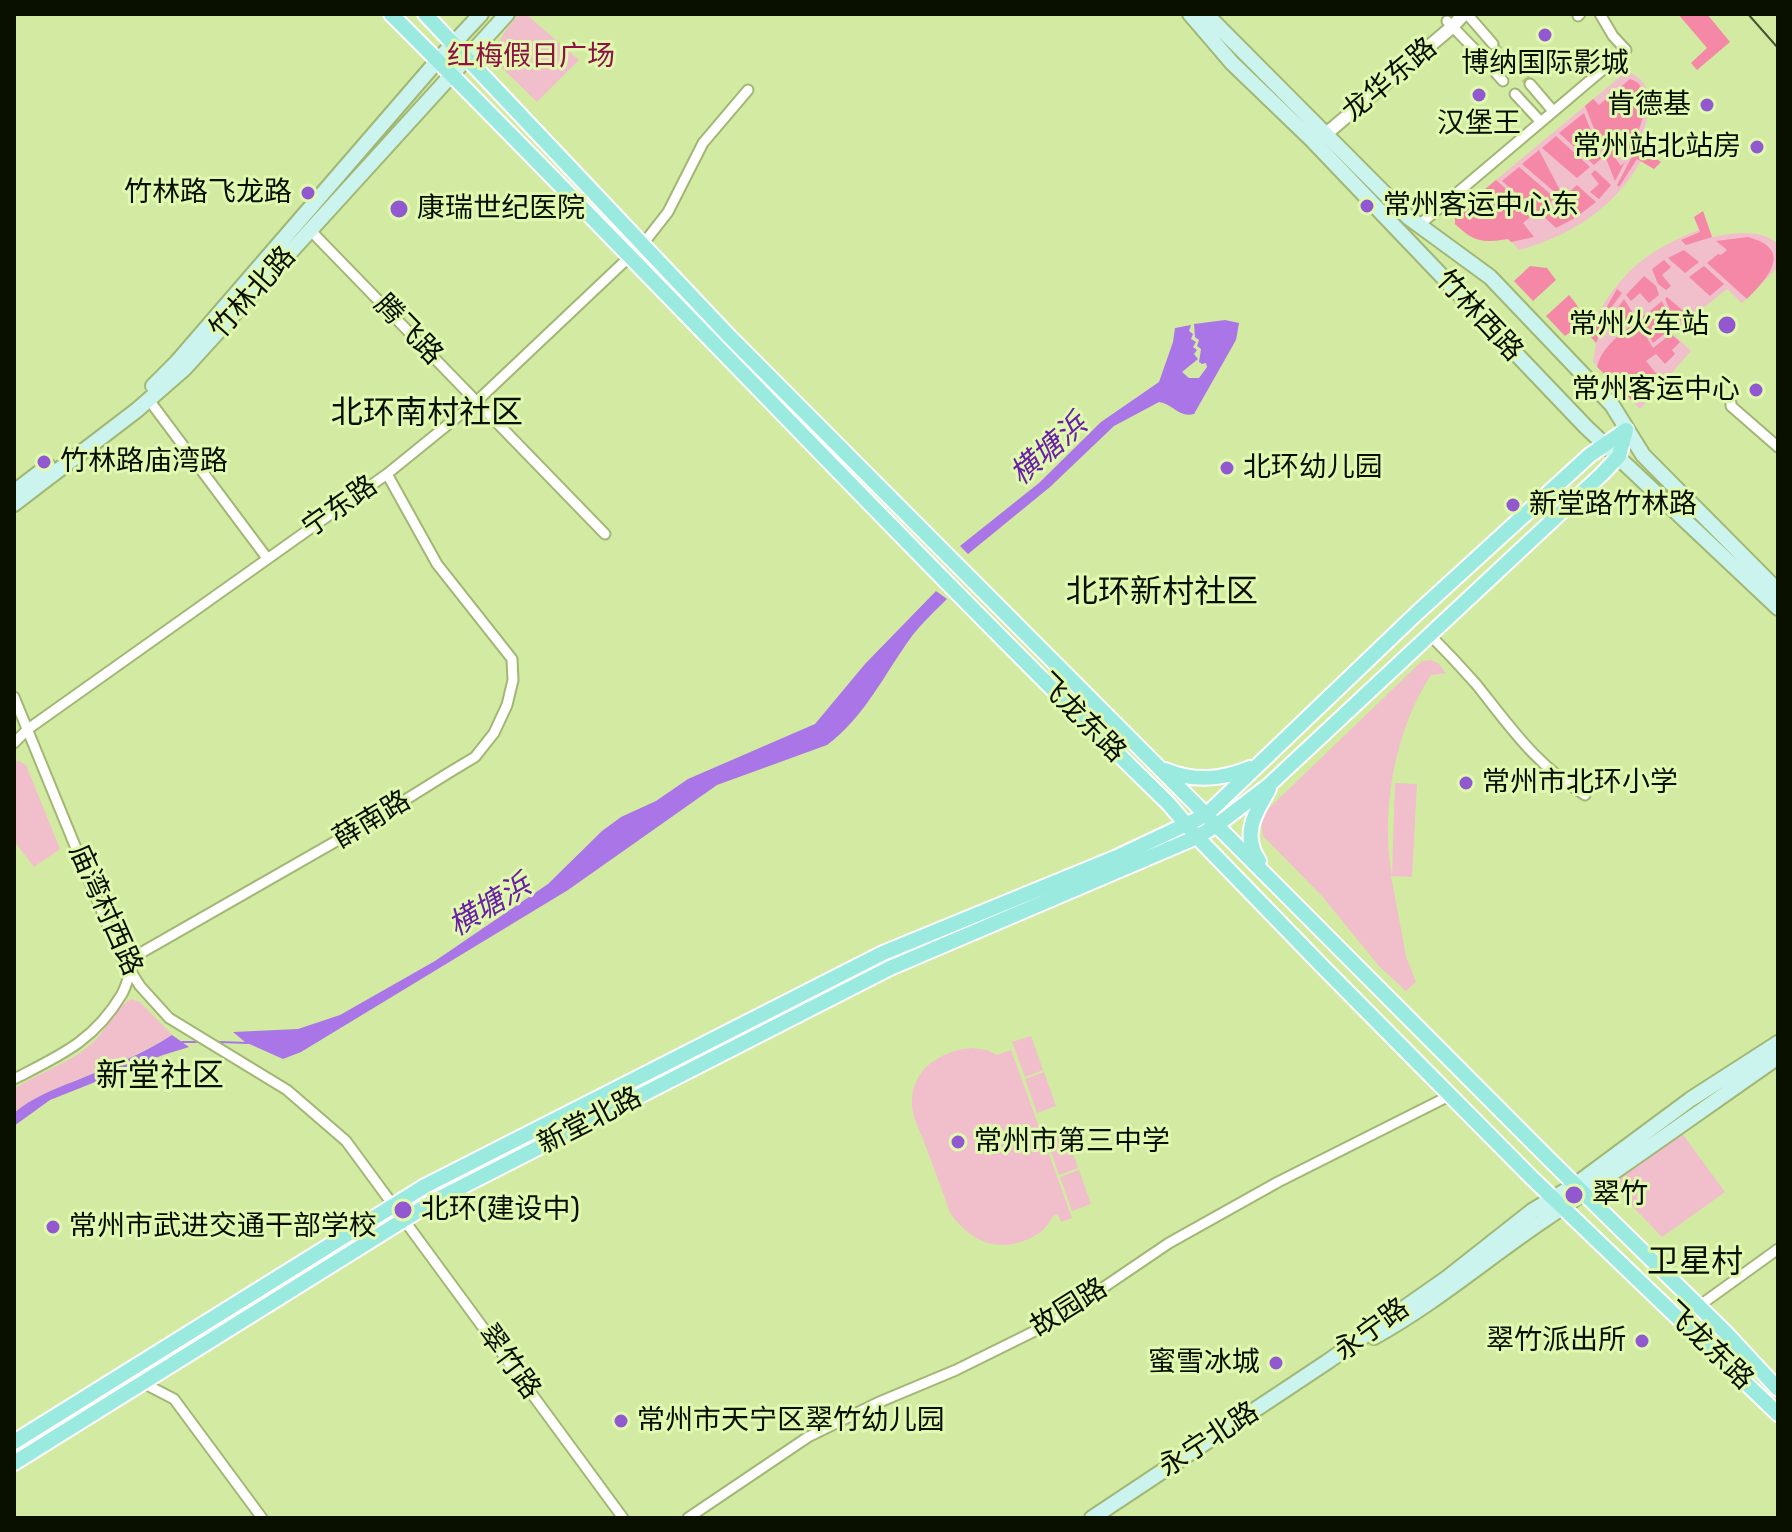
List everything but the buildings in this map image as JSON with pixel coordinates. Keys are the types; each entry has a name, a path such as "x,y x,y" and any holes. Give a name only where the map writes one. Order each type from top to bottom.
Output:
{"main road":[{"name":"飞龙东路","path":"391,14 631,257 846,482 1168,803 1197,837 1451,1095 1778,1414"},
{"name":"飞龙东路","path":"425,14 739,346 1699,1306 1778,1389"},
{"name":"竹林北路","path":"14,492 133,403 177,362 481,14"},
{"name":"竹林北路","path":"14,504 149,400 184,369 507,14"},
{"name":"竹林西路","path":"1190,14 1232,63 1319,136 1418,226 1490,277 1612,405 1643,455 1778,591"},
{"name":"竹林西路","path":"1206,14 1513,353 1778,608"},
{"name":"新堂北路","path":"14,1442 425,1186 883,953 1117,857 1206,815 1417,613 1607,441 1626,430"},
{"path":"1271,878 1252,851 1249,834 1255,813 1276,779 1602,474 1619,456 1626,430"},
{"path":"1161,769 1179,776 1202,779 1231,776 1260,764"},
{"name":"新堂北路","path":"14,1463 434,1201 890,968 1197,837 1276,779"},
{"name":"永宁路","path":"1580,1190 1691,1099 1778,1043"},
{"name":"永宁路","path":"1327,1362 1414,1314 1559,1203 1778,1057"},
{"name":"永宁北路","path":"1092,1518 1327,1362"}],"street":[{"name":"龙华东路","path":"1319,136 1464,14"},
{"path":"1464,14 1493,44"},
{"path":"1418,226 1626,50 1600,14"},
{"path":"1450,24 1482,57"},
{"path":"1495,72 1503,81"},
{"path":"1530,84 1553,111"},
{"name":"宁东路","path":"14,743 28,729 387,474 477,401 643,244 668,212 703,143 748,90"},
{"path":"1515,94 1540,121"},
{"name":"腾飞路","path":"310,230 605,534"},
{"path":"149,400 267,558"},
{"path":"1731,403 1735,404 1778,444 1731,406 1731,403"},
{"name":"薛南路","path":"14,1079 88,1037 123,993 132,963 139,954 373,820 475,757 494,733 507,705 513,680 512,659 437,564 387,474"},
{"path":"1429,634 1541,763 1585,795"},
{"name":"庙湾村西路","path":"14,697 119,953 150,998 169,1018 287,1090 337,1132 394,1205"},
{"name":"故园路","path":"688,1518 808,1437 1051,1323 1173,1241 1278,1182 1451,1095"},
{"name":"翠竹路","path":"394,1205 623,1518"},
{"path":"1699,1306 1778,1249"},
{"path":"132,1368 143,1383 174,1399 262,1518"}],"green space":[{"name":"红梅假日广场","path":"519,14 526,14 579,60 537,102 498,64 499,42"},
{"path":"1627,71 1638,78 1649,94 1648,114 1637,147 1661,162 1654,169 1641,161 1618,193 1589,218 1556,237 1519,250 1509,239 1479,240 1455,224 1455,214"},
{"path":"1703,211 1712,237 1755,234 1778,244 1778,267 1742,303 1727,289 1672,333 1691,351 1640,409 1593,362 1596,343 1587,332 1609,296 1632,269 1661,248 1699,230 1694,217"},
{"path":"1431,660 1446,673 1431,675 1418,697 1400,745 1390,798 1388,825 1392,875 1395,783 1417,784 1412,877 1391,876 1406,956 1416,982 1406,991 1379,966 1321,895 1263,836 1262,825 1268,809 1422,661"},
{"path":"14,762 26,765 60,849 34,867 14,841"},
{"path":"131,999 140,1002 172,1035 128,1058 46,1093 14,1113 14,1089 81,1052 96,1040"},
{"path":"1031,1036 1043,1070 1025,1077 1012,1042"},
{"path":"972,1048 997,1055 1011,1050 1072,1218 1061,1222 1058,1214 1053,1216 1039,1233 1014,1244 983,1241 965,1230 950,1213 913,1111 916,1082 929,1064 949,1053"},
{"path":"1044,1072 1056,1106 1037,1113 1025,1079"},
{"path":"1681,1132 1725,1192 1662,1237 1611,1184 1612,1178"},
{"path":"1066,1134 1078,1168 1059,1175 1047,1140"},
{"path":"1079,1170 1091,1204 1072,1211 1060,1177"}],"shaded area":[{"path":"1678,14 1707,14 1730,42 1697,70 1691,63 1707,48"},
{"path":"1630,79 1639,84 1645,102 1629,156 1622,148 1613,155 1621,166 1625,162 1615,181 1585,106 1593,99 1599,105"},
{"path":"1584,113 1602,158 1594,165 1559,133"},
{"path":"1556,136 1590,167 1577,178 1542,148"},
{"path":"1637,147 1661,162 1654,169 1637,159 1619,187 1617,185"},
{"path":"1539,150 1561,192 1558,195 1522,164"},
{"path":"1519,167 1555,198 1538,212 1502,181"},
{"path":"1595,170 1611,185 1599,199 1590,192 1599,184 1591,174"},
{"path":"1496,180 1534,214 1523,223 1534,237 1511,242 1508,239 1485,241 1473,238 1455,224 1455,214"},
{"path":"1577,185 1596,202 1579,215 1566,195"},
{"path":"1550,207 1559,217 1568,210 1575,218 1556,228 1542,215"},
{"path":"1703,211 1712,237 1686,245 1681,240 1700,232 1694,217"},
{"path":"1748,237 1770,248 1773,264 1747,299 1707,263 1727,250 1716,241"},
{"path":"1684,250 1699,262 1685,273 1668,258"},
{"path":"1664,260 1671,267 1662,275 1671,286 1666,290 1658,284 1652,269"},
{"path":"1530,266 1547,268 1556,280 1533,301 1514,281"},
{"path":"1704,266 1724,284 1710,296 1689,277"},
{"path":"1644,276 1656,286 1659,295 1649,303 1640,293 1631,301 1626,295"},
{"path":"1617,289 1622,293 1611,308 1596,343 1590,336"},
{"path":"1569,295 1579,308 1580,325 1565,336 1546,316"},
{"path":"1667,297 1688,315 1676,324 1665,299"},
{"path":"1624,299 1634,315 1624,323 1616,313 1612,316"},
{"path":"1662,301 1673,327 1671,329 1650,311"},
{"path":"1647,313 1668,331 1653,343 1640,319"},
{"path":"1225,320 1239,323 1236,340 1194,414 1184,414 1159,402 1114,426 1050,487 968,554 960,546 1039,483 1101,422 1159,382 1175,328 1191,325 1189,331 1193,334 1191,339 1196,342 1193,347 1197,350 1194,354 1198,359 1182,372 1189,378 1199,378 1207,367 1206,363 1199,362 1201,349 1197,346 1199,340 1195,337 1194,324"},
{"path":"1637,321 1653,348 1671,334 1680,342 1672,350 1675,354 1665,364 1656,354 1646,361 1658,376 1633,402 1597,367 1608,347"},
{"path":"936,591 947,599 912,636 852,722 827,745 717,785 568,890 301,1052 283,1059 245,1042 233,1032 298,1029 340,1015 435,961 548,884 602,831 621,817 656,801 688,779 815,724 865,664"},
{"path":"172,1035 189,1047 50,1100 14,1126 14,1113 35,1098 149,1049"}],"waterway":[{"name":"横塘浜","path":"182,1042 200,1042"},
{"name":"横塘浜","path":"218,1042 248,1043"}],"tunnel":[{"path":"1493,44 1509,61"},
{"path":"1516,68 1530,84"}],"railway":[{"path":"1748,14 1778,48"}],"place":[{"name":"博纳国际影城","path":"1545,35"},
{"name":"汉堡王","path":"1479,95"},
{"name":"肯德基","path":"1707,105"},
{"name":"常州站北站房","path":"1757,147"},
{"name":"竹林路飞龙路","path":"308,193"},
{"name":"常州客运中心东","path":"1367,206"},
{"name":"康瑞世纪医院","path":"399,209"},
{"name":"常州火车站","path":"1727,325"},
{"name":"常州客运中心","path":"1756,390"},
{"name":"竹林路庙湾路","path":"44,462"},
{"name":"北环幼儿园","path":"1227,468"},
{"name":"新堂路竹林路","path":"1513,505"},
{"name":"常州市北环小学","path":"1466,783"},
{"name":"常州市第三中学","path":"958,1142"},
{"name":"翠竹","path":"1574,1195"},
{"name":"北环(建设中)","path":"403,1210"},
{"name":"常州市武进交通干部学校","path":"53,1227"},
{"name":"翠竹派出所","path":"1642,1341"},
{"name":"蜜雪冰城","path":"1276,1363"},
{"name":"常州市天宁区翠竹幼儿园","path":"621,1421"}],"district":[{"name":"北环南村社区","path":"427,414"},
{"name":"北环新村社区","path":"1162,593"},
{"name":"新堂社区","path":"160,1077"},
{"name":"卫星村","path":"1695,1263"}]}
